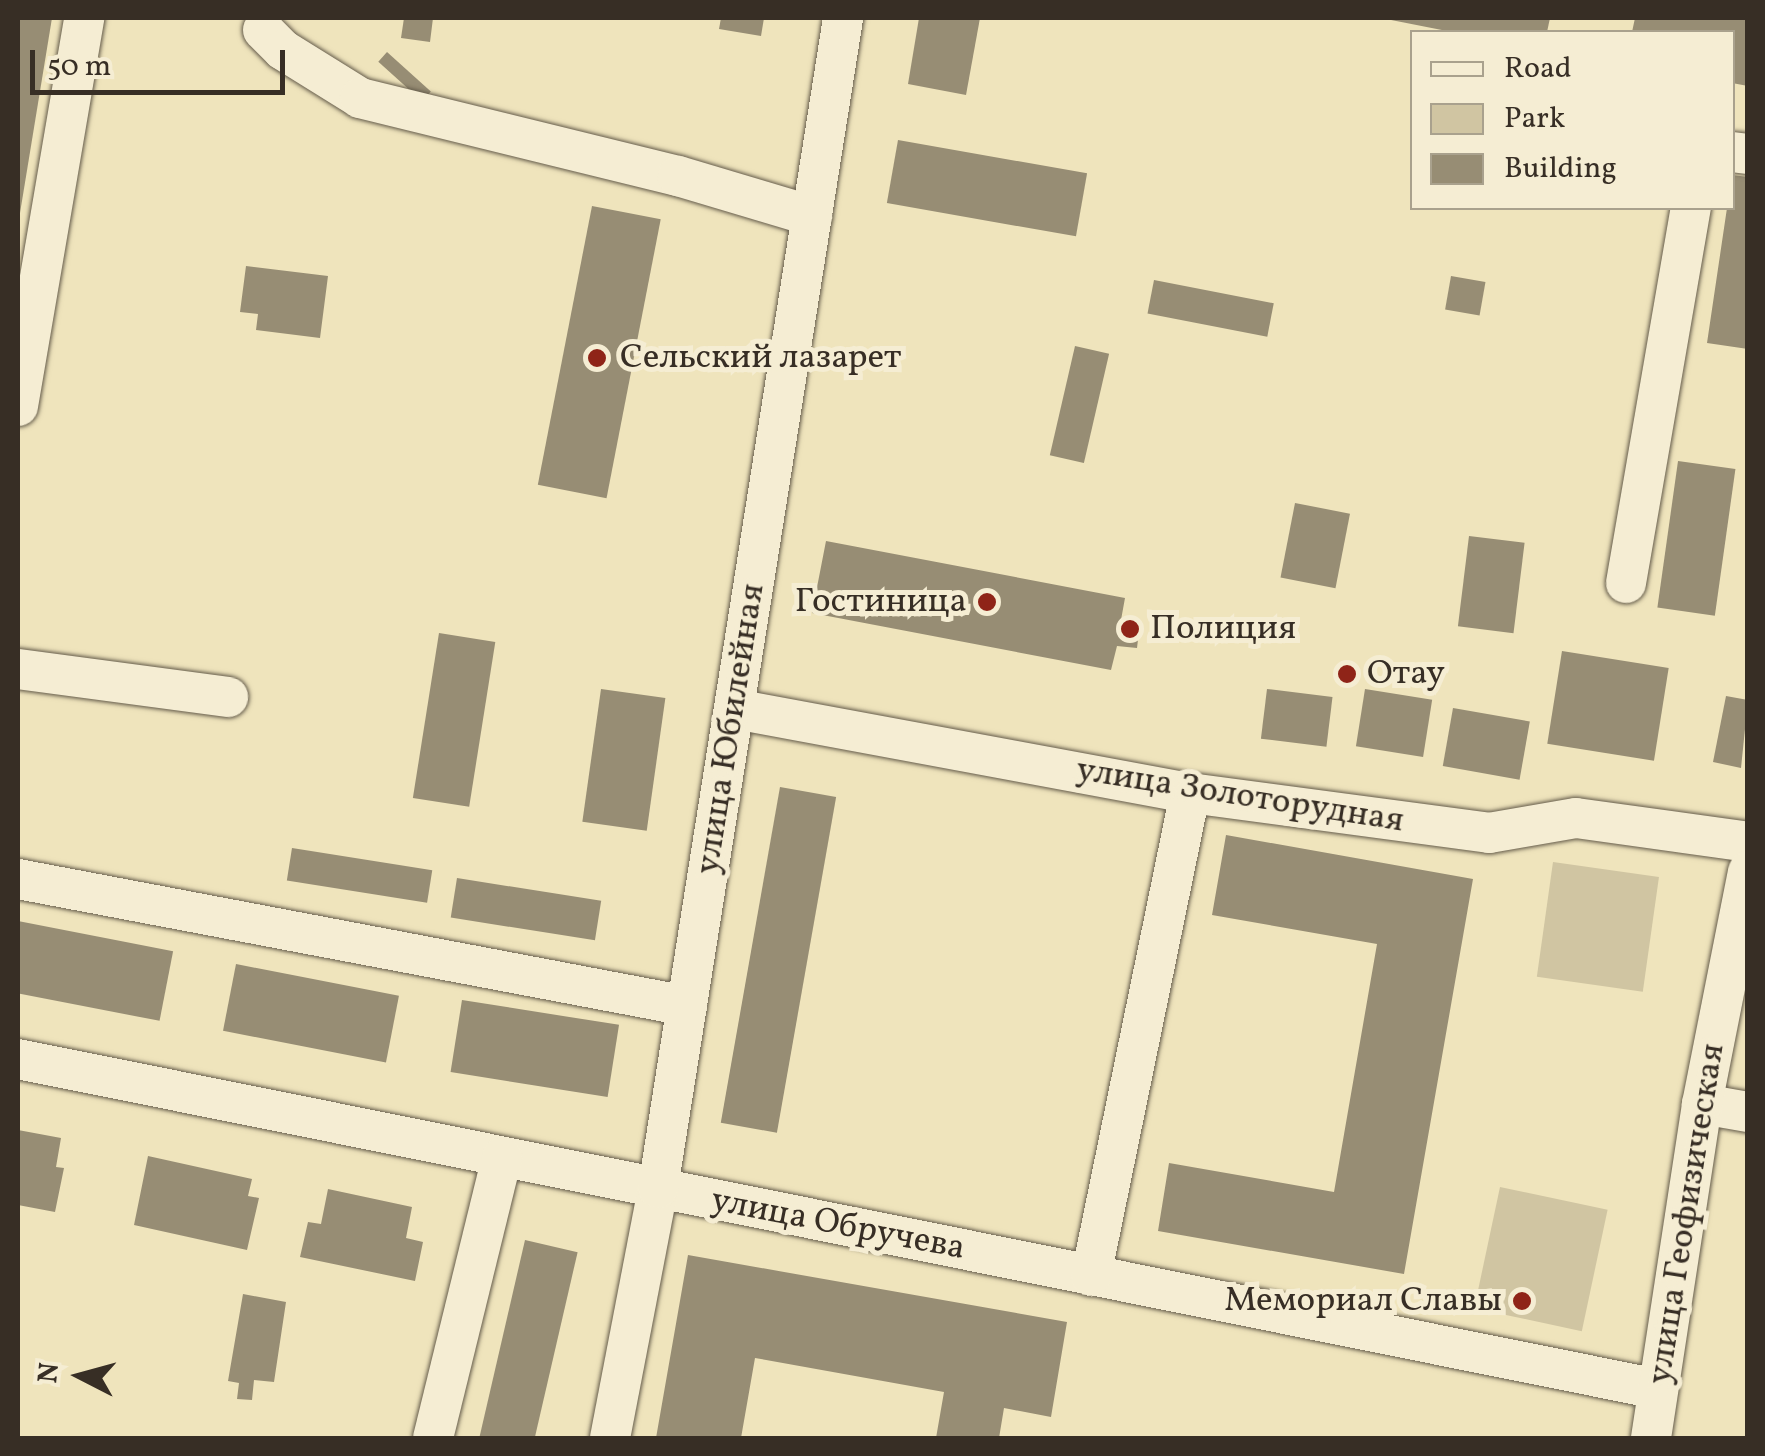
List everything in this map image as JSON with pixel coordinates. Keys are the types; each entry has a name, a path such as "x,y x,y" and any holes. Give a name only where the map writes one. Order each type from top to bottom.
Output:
{"street":[{"path":"18,406 84,18"},
{"name":"улица Юбилейная","path":"610,1438 658,1188 844,18"},
{"path":"262,30 283,50 360,98 678,176 812,216"},
{"path":"1626,583 1691,210"},
{"path":"18,669 228,696"},
{"name":"улица Золоторудная","path":"734,709 1190,793 1489,833 1576,818 1748,842"},
{"path":"1091,1276 1190,793"},
{"name":"улица Геофизическая","path":"1650,1438 1702,1104 1748,872"},
{"path":"18,879 687,1006"},
{"name":"улица Обручева","path":"18,1059 1658,1389"},
{"path":"1702,1104 1748,1112"},
{"path":"432,1438 502,1157"}],"green space":[{"path":"1553,862 1659,877 1643,992 1537,977"},
{"path":"1500,1187 1608,1210 1582,1331 1474,1308"}],"building":[{"path":"18,18 52,18 20,213 18,213"},
{"path":"404,18 433,18 430,42 401,38"},
{"path":"721,18 764,18 761,36 719,29"},
{"path":"919,18 980,18 966,95 908,84"},
{"path":"1381,18 1550,18 1547,30 1442,30"},
{"path":"1635,18 1748,18 1748,86 1735,84 1735,30 1632,30"},
{"path":"387,52 431,91 422,101 378,62"},
{"path":"898,140 1087,173 1076,236 887,203"},
{"path":"1735,175 1748,177 1748,349 1707,343 1727,210 1735,210"},
{"path":"592,206 661,219 607,498 538,485"},
{"path":"246,266 328,276 320,338 256,330 258,314 240,312"},
{"path":"1451,276 1485,282 1480,316 1445,309"},
{"path":"1154,280 1274,303 1267,337 1148,313"},
{"path":"1075,346 1109,354 1084,463 1050,455"},
{"path":"1678,461 1735,469 1715,616 1657,608"},
{"path":"1295,503 1350,514 1335,588 1280,578"},
{"path":"1469,536 1525,543 1513,633 1458,626"},
{"path":"826,541 1125,598 1121,620 1140,623 1137,648 1117,646 1111,670 812,613"},
{"path":"439,633 495,642 469,807 413,798"},
{"path":"1562,651 1669,668 1654,761 1547,744"},
{"path":"601,689 665,698 647,831 582,822"},
{"path":"1267,689 1333,697 1326,747 1261,739"},
{"path":"1365,689 1432,700 1423,757 1356,746"},
{"path":"1726,696 1748,700 1741,768 1713,762"},
{"path":"1453,708 1530,722 1520,780 1443,766"},
{"path":"780,787 836,797 777,1133 721,1123"},
{"path":"1226,835 1473,879 1404,1274 1158,1231 1169,1163 1334,1192 1377,944 1212,915"},
{"path":"292,848 432,870 427,903 287,881"},
{"path":"457,878 601,901 595,940 451,918"},
{"path":"18,921 173,951 160,1021 18,993"},
{"path":"236,964 399,996 386,1062 223,1031"},
{"path":"462,1000 619,1025 608,1097 451,1072"},
{"path":"18,1130 61,1138 56,1167 64,1168 55,1212 18,1205"},
{"path":"148,1156 252,1179 248,1196 259,1198 247,1250 134,1225"},
{"path":"328,1189 412,1207 406,1238 423,1242 415,1281 300,1257 308,1222 321,1224"},
{"path":"525,1240 578,1252 535,1438 479,1438"},
{"path":"688,1255 1067,1322 1051,1417 1004,1408 999,1438 936,1438 944,1392 755,1358 741,1438 656,1438"},
{"path":"243,1294 286,1302 274,1382 254,1380 252,1400 237,1399 239,1383 228,1381"}],"place":[{"name":"Сельский лазарет","path":"597,358"},
{"name":"Гостиница","path":"987,602"},
{"name":"Полиция","path":"1130,629"},
{"name":"Отау","path":"1347,674"},
{"name":"Мемориал Славы","path":"1522,1301"}]}
